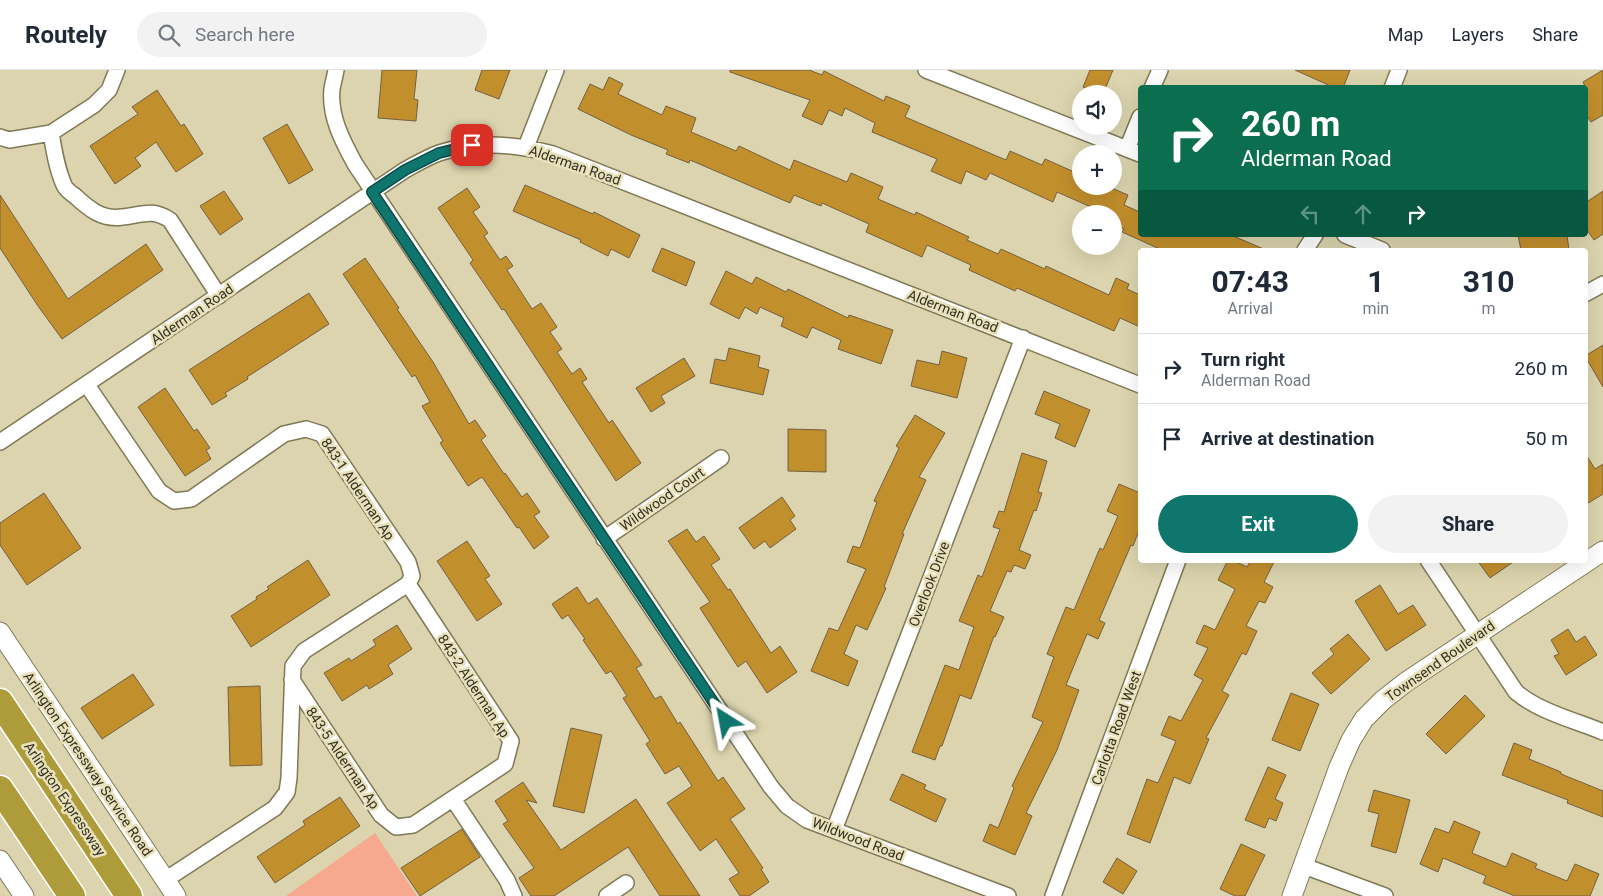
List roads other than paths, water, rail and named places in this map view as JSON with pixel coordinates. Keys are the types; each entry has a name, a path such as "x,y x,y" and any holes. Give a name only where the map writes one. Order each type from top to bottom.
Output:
{"highway":[{"name":"Arlington Expressway","path":"0,702 129,896"},
{"path":"0,789 72,896"}],"street":[{"path":"0,137 9,140 51,133 94,106 109,90 117,70"},
{"name":"Wildwood Road","path":"336,70 332,91 334,112 342,139 355,164 770,787 787,806 807,820 1008,896"},
{"path":"526,147 556,70"},
{"path":"926,70 1133,152 1138,127"},
{"path":"1153,85 1160,70"},
{"path":"1393,85 1399,70"},
{"path":"51,133 56,162 65,188 92,211 107,217 121,218 148,213 160,214 170,220 219,296"},
{"name":"Alderman Road","path":"0,442 405,170 439,153 472,145 502,144 526,147 553,154 1138,384"},
{"path":"1306,248 1314,237"},
{"path":"1350,237 1377,248"},
{"path":"1588,292 1603,284"},
{"name":"Overlook Drive","path":"834,830 1023,338"},
{"name":"843-1 Alderman Ap","path":"87,385 159,491 174,501 191,499 284,434 306,429 322,434 408,562 412,576 408,584"},
{"name":"Wildwood Court","path":"604,539 721,458"},
{"name":"Townsend Boulevard","path":"1588,561 1603,551"},
{"name":"Carlotta Road West","path":"1053,896 1177,563"},
{"path":"1430,563 1516,692 1528,702 1603,732"},
{"name":"Townsend Boulevard","path":"1292,896 1339,767 1351,740 1364,719 1383,700 1406,682 1585,563"},
{"path":"165,880 275,808 286,792 289,778 293,666 304,651 408,584"},
{"name":"843-2 Alderman Ap","path":"408,584 511,741 505,764 453,799"},
{"name":"Arlington Expressway Service Road","path":"0,632 176,896"},
{"name":"843-5 Alderman Ap","path":"292,680 381,815 396,827 413,825 453,799"},
{"path":"453,799 507,880 514,896"},
{"path":"0,860 24,896"},
{"path":"1304,866 1385,896"},
{"path":"607,896 626,883"}]}
